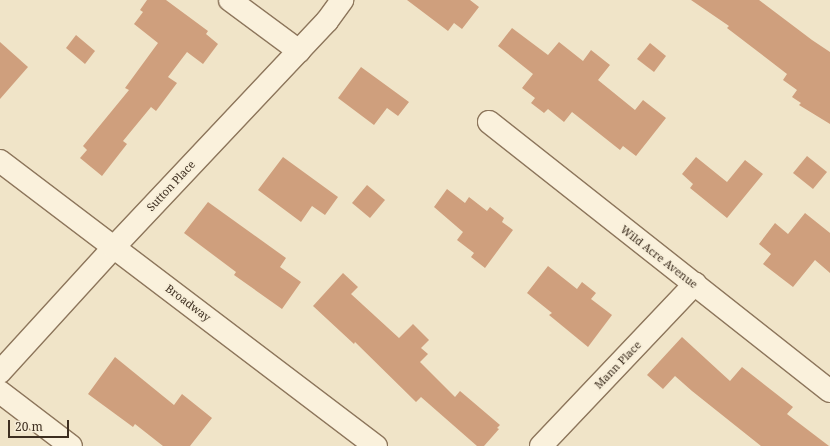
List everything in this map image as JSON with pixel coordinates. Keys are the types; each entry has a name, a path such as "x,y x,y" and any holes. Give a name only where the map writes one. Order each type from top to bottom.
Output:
{"street":[{"path":"230,0 299,51"},
{"name":"Sutton Place","path":"0,372 114,247 327,21 342,0"},
{"name":"Wild Acre Avenue","path":"489,122 830,391"},
{"name":"Broadway","path":"0,161 376,446"},
{"name":"Mann Place","path":"541,446 695,284"},
{"path":"0,392 71,446"}],"building":[{"path":"147,0 166,0 208,31 206,34 218,44 203,64 187,52 168,77 177,83 156,111 151,107 123,141 127,144 102,176 80,158 87,150 83,146 129,90 125,88 158,43 134,24 143,12 140,10"},
{"path":"407,0 470,0 479,7 462,29 454,23 448,31"},
{"path":"691,0 759,0 830,52 830,124 799,105 801,103 792,97 797,90 783,80 787,74 727,28 729,26"},
{"path":"512,28 548,55 559,42 583,61 591,50 610,65 598,80 635,110 643,100 666,118 636,156 623,146 620,150 572,112 564,122 548,109 544,113 531,103 535,98 522,88 533,74 498,46"},
{"path":"76,35 95,51 85,64 66,48"},
{"path":"0,42 28,67 0,99"},
{"path":"650,43 666,56 654,72 637,59"},
{"path":"361,67 409,102 398,116 387,108 374,125 338,98"},
{"path":"807,156 827,172 813,189 793,173"},
{"path":"283,157 338,197 325,215 312,206 301,222 258,190"},
{"path":"696,157 727,182 745,160 763,174 727,218 690,188 693,184 682,174"},
{"path":"367,185 385,200 370,218 352,203"},
{"path":"447,189 465,203 469,197 487,211 490,207 504,218 502,222 513,230 485,268 471,257 474,253 457,240 463,232 434,207"},
{"path":"208,202 286,258 280,267 301,282 282,309 234,275 236,272 184,233"},
{"path":"805,213 830,233 830,273 815,260 793,287 763,264 771,254 759,244 775,223 788,234"},
{"path":"548,266 577,289 582,282 596,293 591,299 612,315 588,347 549,315 552,313 527,293"},
{"path":"343,273 358,287 351,294 399,338 413,324 429,340 421,348 428,354 420,362 455,397 460,391 500,425 497,428 499,429 484,446 477,446 421,397 416,402 355,342 354,344 313,306"},
{"path":"682,337 730,381 742,367 793,407 787,414 829,446 761,446 675,376 663,389 647,375"},
{"path":"115,357 174,405 182,394 212,418 190,446 163,446 135,424 133,427 88,394"}]}
